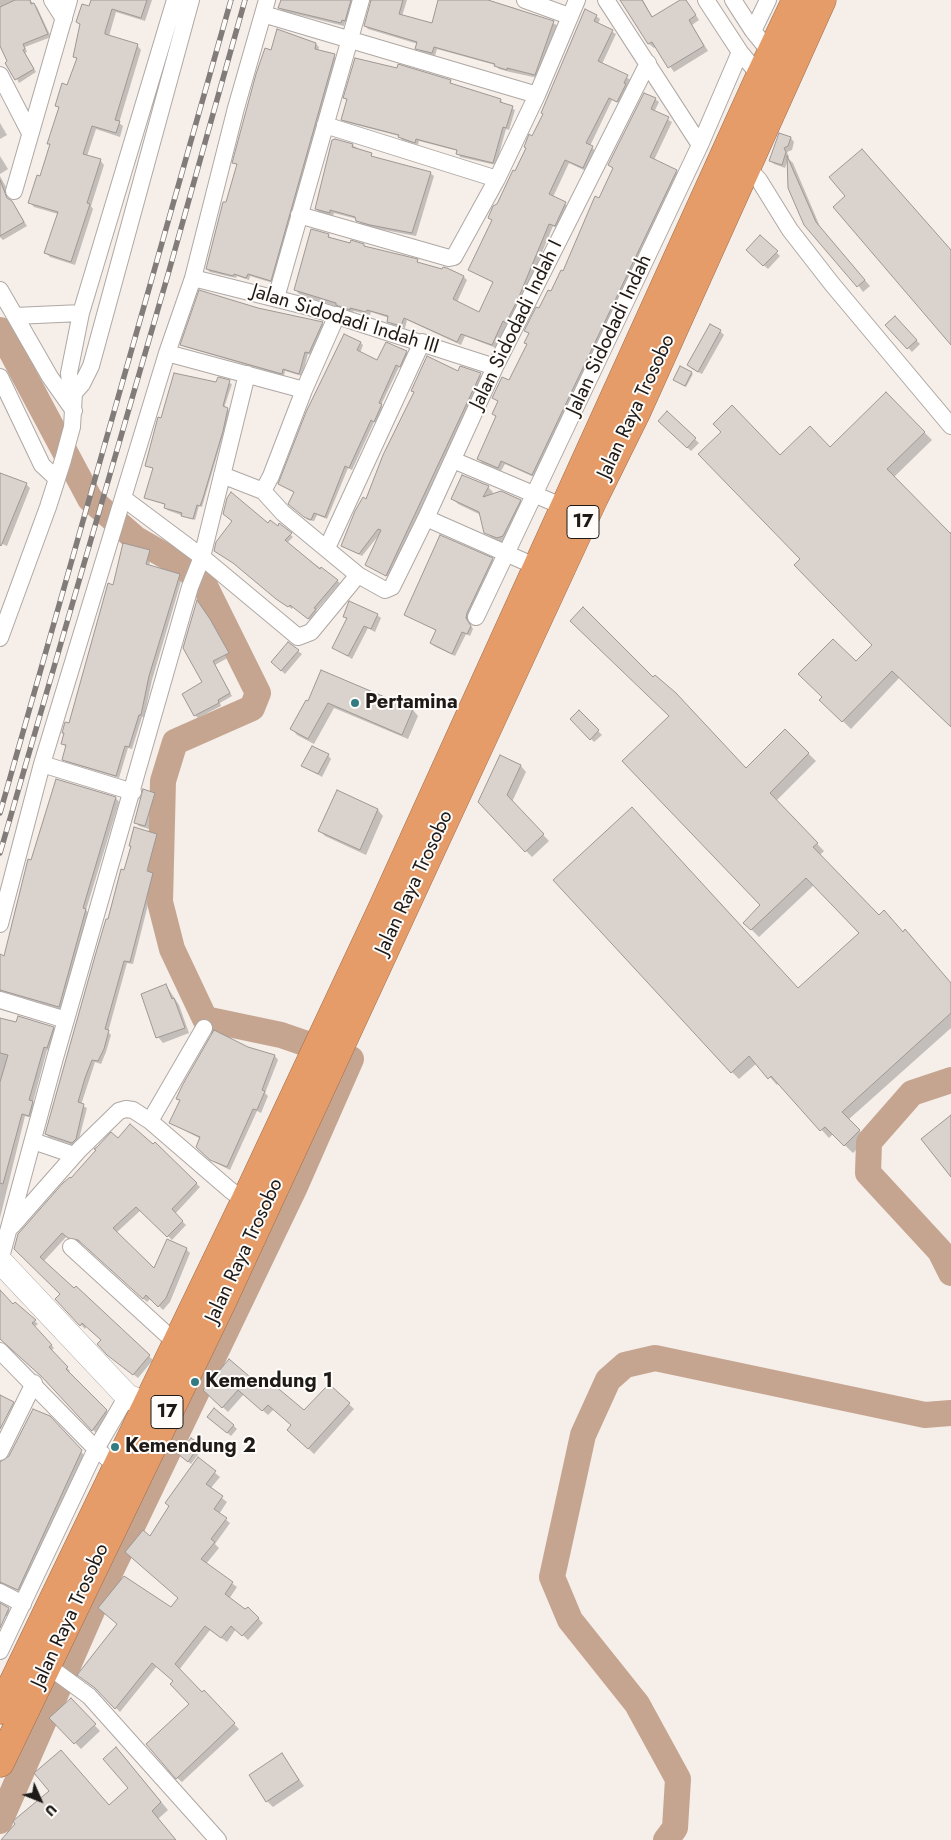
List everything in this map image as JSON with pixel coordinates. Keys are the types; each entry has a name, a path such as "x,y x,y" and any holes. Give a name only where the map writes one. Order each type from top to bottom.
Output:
{"highway":[{"name":"Jalan Raya Trosobo","path":"0,1763 58,1673 164,1419 223,1300 386,900 796,0"},
{"name":"Jalan Raya Trosobo","path":"0,1710 117,1466 137,1400 176,1343 245,1201 327,1048 637,411 822,0"}],"street":[{"path":"52,0 64,19"},
{"path":"14,191 69,0"},
{"path":"0,638 48,508 63,460 73,419 74,393 70,384 69,373 81,313 175,0"},
{"path":"74,393 82,384 91,366 191,0"},
{"path":"276,298 361,0"},
{"path":"525,0 569,16"},
{"path":"299,215 452,258 460,250 497,179 537,94 577,0"},
{"path":"606,0 648,62 700,145"},
{"path":"706,0 740,52 766,65"},
{"path":"732,0 753,31 766,65"},
{"path":"753,31 768,0"},
{"path":"0,924 42,764 167,353 193,278 265,7 350,38 537,94"},
{"name":"Jalan Sidodadi Indah","path":"476,617 700,145 740,52"},
{"name":"Jalan Sidodadi Indah I","path":"358,575 385,590 390,589 426,518 495,367 648,62"},
{"path":"0,75 30,132"},
{"path":"325,125 497,179"},
{"path":"747,167 759,180 790,230 832,284 951,426"},
{"name":"Jalan Sidodadi Indah III","path":"193,278 337,315 495,367"},
{"path":"0,290 73,419"},
{"path":"14,316 81,313"},
{"path":"263,491 271,476 304,390 337,315"},
{"path":"77,334 98,337"},
{"path":"327,548 422,342"},
{"path":"167,353 304,390"},
{"path":"0,1651 96,1449 137,1400 0,1261 66,1020 196,572 246,374"},
{"path":"0,377 42,465 56,478"},
{"path":"453,460 564,507"},
{"path":"123,498 196,572 298,637 310,632 358,575 283,513 263,491 222,475"},
{"path":"426,518 537,567"},
{"path":"42,764 133,792"},
{"path":"0,1000 66,1020"},
{"path":"150,1121 204,1028"},
{"path":"9,1229 74,1155 119,1112 126,1109 133,1110 150,1121 245,1201"},
{"path":"33,1141 74,1155"},
{"path":"71,1247 176,1343"},
{"path":"0,1351 34,1383 96,1449 117,1466"},
{"path":"0,1452 34,1383"},
{"path":"0,1592 23,1604"},
{"path":"58,1673 89,1696 218,1840"}],"building":[{"path":"15,0 30,0 31,4 34,3 48,34 23,44 25,49 23,50 34,69 15,80 5,63 7,61 0,46 0,7"},
{"path":"91,0 147,0 141,18 112,9 105,32 105,34 138,44 115,120 120,121 116,133 92,126 83,154 101,159 87,203 90,204 71,262 44,253 58,212 28,203 37,175 40,176 50,144 47,144 59,107 55,106 62,83 67,85 77,58 73,57 80,24 76,22 82,4 89,6"},
{"path":"281,0 351,0 345,21 342,20 341,23 278,8"},
{"path":"371,0 403,0 399,14 432,23 438,0 488,0 554,21 535,75 507,68 507,70 494,66 495,64 434,47 432,53 415,49 417,42 364,26"},
{"path":"620,0 642,0 652,17 680,0 686,0 696,15 689,20 704,46 668,68 652,42 648,44"},
{"path":"585,9 597,15 594,21 613,30 598,61 628,75 624,83 626,84 617,102 609,98 586,143 593,146 583,168 565,160 549,194 566,202 555,226 549,224 518,299 506,323 503,321 492,345 461,334 457,342 404,318 401,326 387,322 388,316 367,310 366,312 350,308 350,310 336,305 336,303 294,290 311,229 329,234 328,237 350,243 351,240 364,244 364,246 418,259 417,262 442,269 443,267 447,268 464,276 453,299 479,312 493,282 468,270 492,220 488,218 493,206 497,204 513,170 515,171 526,148 524,147 529,134 532,136 543,114 541,113"},
{"path":"277,29 316,43 315,49 335,54 271,281 248,274 246,278 206,269 223,202 226,202 237,164 232,163 256,74 265,48 271,50"},
{"path":"355,58 397,68 398,64 451,80 450,83 501,99 500,102 513,106 506,128 503,127 493,163 456,154 457,150 416,139 415,143 398,137 399,135 341,120 347,99 343,98"},
{"path":"644,93 656,98 651,109 669,117 650,157 677,170 532,475 501,461 498,468 477,459 496,416 492,414 498,401 492,398 502,377 509,380 527,344 524,343 529,333 524,331 536,307 539,308 548,290 551,291 561,270 563,271 595,196 599,198 613,168 608,165"},
{"path":"779,133 791,137 788,146 784,148 786,152 782,165 769,161"},
{"path":"335,139 353,144 352,147 372,153 371,156 431,172 412,233 370,225 356,221 355,217 330,210 330,213 315,209 332,140"},
{"path":"862,149 951,250 951,345 833,207 845,196 829,177"},
{"path":"787,156 816,222 865,280 857,287 804,225 788,188"},
{"path":"0,180 7,198 12,201 24,222 0,236"},
{"path":"760,235 778,251 763,266 746,250"},
{"path":"199,290 258,308 323,322 309,353 305,352 299,374 283,369 282,374 180,345"},
{"path":"895,316 917,340 907,349 885,325"},
{"path":"710,324 721,330 698,372 687,365"},
{"path":"344,334 361,342 357,350 377,360 386,342 407,351 400,367 396,365 379,403 382,404 374,422 371,420 349,468 345,466 325,517 314,513 311,520 304,517 288,504 294,492 278,484 306,412"},
{"path":"427,356 458,371 460,366 481,373 386,576 365,565 381,530 378,529 359,554 341,546 355,511 363,497 366,499 383,455 414,392 411,391"},
{"path":"680,366 692,372 685,386 673,380"},
{"path":"174,373 216,382 218,377 230,380 223,406 228,408 223,431 203,498 200,506 197,505 193,519 181,516 182,513 164,508 165,504 144,498 153,468 145,466 158,417 161,418"},
{"path":"886,392 925,432 887,469 951,534 951,727 892,671 842,722 819,700 822,697 798,674 833,639 856,661 872,645 794,565 800,559 698,454 721,432 713,424 732,405 780,455 810,426 830,447"},
{"path":"667,411 696,438 687,448 658,421"},
{"path":"0,473 27,483 1,546 0,545"},
{"path":"462,475 489,486 483,497 501,491 521,500 503,536 497,538 484,533 479,512 451,499"},
{"path":"231,492 268,523 270,520 278,526 279,523 292,533 285,540 320,569 321,567 338,580 314,608 316,609 308,619 290,605 288,607 276,599 233,563 214,551 216,542 232,521 223,514 227,498"},
{"path":"440,535 493,558 467,613 466,618 471,626 467,634 462,632 452,654 430,643 436,630 404,615"},
{"path":"123,543 150,550 146,564 180,574 149,676 141,715 139,715 129,747 125,746 116,776 62,760 66,745 61,744 65,722 69,723 108,583 113,585"},
{"path":"197,600 229,653 213,661 230,693 218,700 219,703 194,716 182,694 202,682 183,648"},
{"path":"349,601 378,614 371,629 364,626 348,656 332,648 347,618 343,617"},
{"path":"583,607 653,677 655,675 676,693 746,768 785,729 809,753 770,793 818,843 813,847 879,915 884,910 903,932 905,929 951,983 951,1013 842,1112 860,1130 844,1146 825,1127 820,1131 771,1076 768,1079 749,1056 731,1073 553,880 632,807 798,988 859,933 806,878 751,930 743,923 760,905 622,761 669,716 570,621"},
{"path":"288,642 299,650 281,671 271,662"},
{"path":"321,670 413,709 402,735 328,703 308,739 290,729 306,700 308,701"},
{"path":"579,710 599,730 590,740 570,719"},
{"path":"312,746 329,754 318,774 301,766"},
{"path":"500,755 521,765 507,795 544,834 525,852 478,802"},
{"path":"56,779 116,797 83,908 86,909 59,1007 0,990 0,954 4,956 28,859 31,860"},
{"path":"143,789 155,793 145,826 134,823"},
{"path":"337,790 378,809 360,850 318,831"},
{"path":"134,827 157,834 147,871 153,873 130,962 124,961 105,1029 109,1030 104,1049 98,1061 92,1060 85,1078 78,1102 84,1104 76,1139 72,1143 45,1134 106,919 108,919 121,869 124,870 131,846 129,846"},
{"path":"166,984 172,999 174,998 185,1028 156,1038 141,994"},
{"path":"18,1016 54,1027 47,1048 44,1047 29,1100 33,1101 29,1116 22,1114 3,1184 0,1183 0,1082 8,1055 0,1053 0,1018 16,1022"},
{"path":"214,1030 248,1047 275,1055 262,1090 265,1091 257,1110 253,1109 227,1167 210,1160 196,1147 200,1137 169,1123 180,1100 176,1099 183,1084"},
{"path":"951,1115 951,1177 921,1139"},
{"path":"130,1124 153,1144 155,1142 197,1183 172,1209 183,1221 167,1237 136,1207 113,1228 154,1268 167,1239 187,1248 166,1298 158,1307 146,1295 143,1299 78,1240 68,1238 62,1233 40,1257 74,1288 76,1286 150,1355 133,1375 107,1355 97,1344 101,1340 82,1323 80,1326 55,1299 60,1294 14,1249 18,1234 63,1183 71,1178 96,1150 94,1149 111,1132 118,1138"},
{"path":"0,1290 13,1304 15,1302 36,1320 32,1323 52,1345 49,1347 68,1367 66,1369 107,1410 92,1431 42,1377 0,1339"},
{"path":"229,1359 256,1382 262,1375 304,1410 329,1384 350,1403 308,1449 287,1430 291,1425 268,1405 262,1411 238,1390 222,1408 203,1390"},
{"path":"0,1395 14,1402 0,1429"},
{"path":"214,1408 234,1425 227,1433 207,1417"},
{"path":"33,1409 50,1416 82,1450 18,1590 0,1582 0,1462 9,1456"},
{"path":"191,1438 200,1444 188,1462 178,1454"},
{"path":"198,1457 216,1471 206,1484 223,1496 214,1509 227,1518 211,1539 215,1542 201,1559 233,1582 225,1594 245,1609 248,1607 259,1618 242,1636 231,1626 221,1638 205,1626 175,1664 202,1692 204,1690 235,1723 176,1779 146,1744 189,1704 170,1684 173,1681 152,1663 115,1709 95,1688 77,1675 117,1624 98,1608 124,1576 171,1607 178,1598 125,1552 143,1530 150,1536 169,1506 165,1503"},
{"path":"0,1603 9,1608 0,1628"},
{"path":"71,1698 96,1724 74,1744 49,1718"},
{"path":"116,1747 161,1802 152,1811 176,1840 1,1840 15,1824 13,1821 49,1791 34,1773 61,1750 109,1805 128,1788 103,1759"},
{"path":"282,1753 299,1780 266,1802 249,1775"}],"waterway":[{"path":"0,330 90,499 136,539 183,566 205,586 258,693 252,708 175,742 163,781 160,902 172,949 205,1019 281,1035 351,1059 294,1189 95,1604 0,1821"},
{"path":"951,1080 912,1093 869,1142 868,1173 940,1251 951,1273"},
{"path":"666,1840 675,1828 678,1779 637,1704 570,1620 552,1577 583,1435 608,1380 625,1365 655,1358 925,1415 951,1413"}],"railway":[{"path":"0,813 231,0"},
{"path":"0,853 169,271 245,0"}],"place":[{"name":"Pertamina","path":"355,703"},
{"name":"Kemendung 1","path":"195,1382"},
{"name":"Kemendung 2","path":"115,1447"}]}
